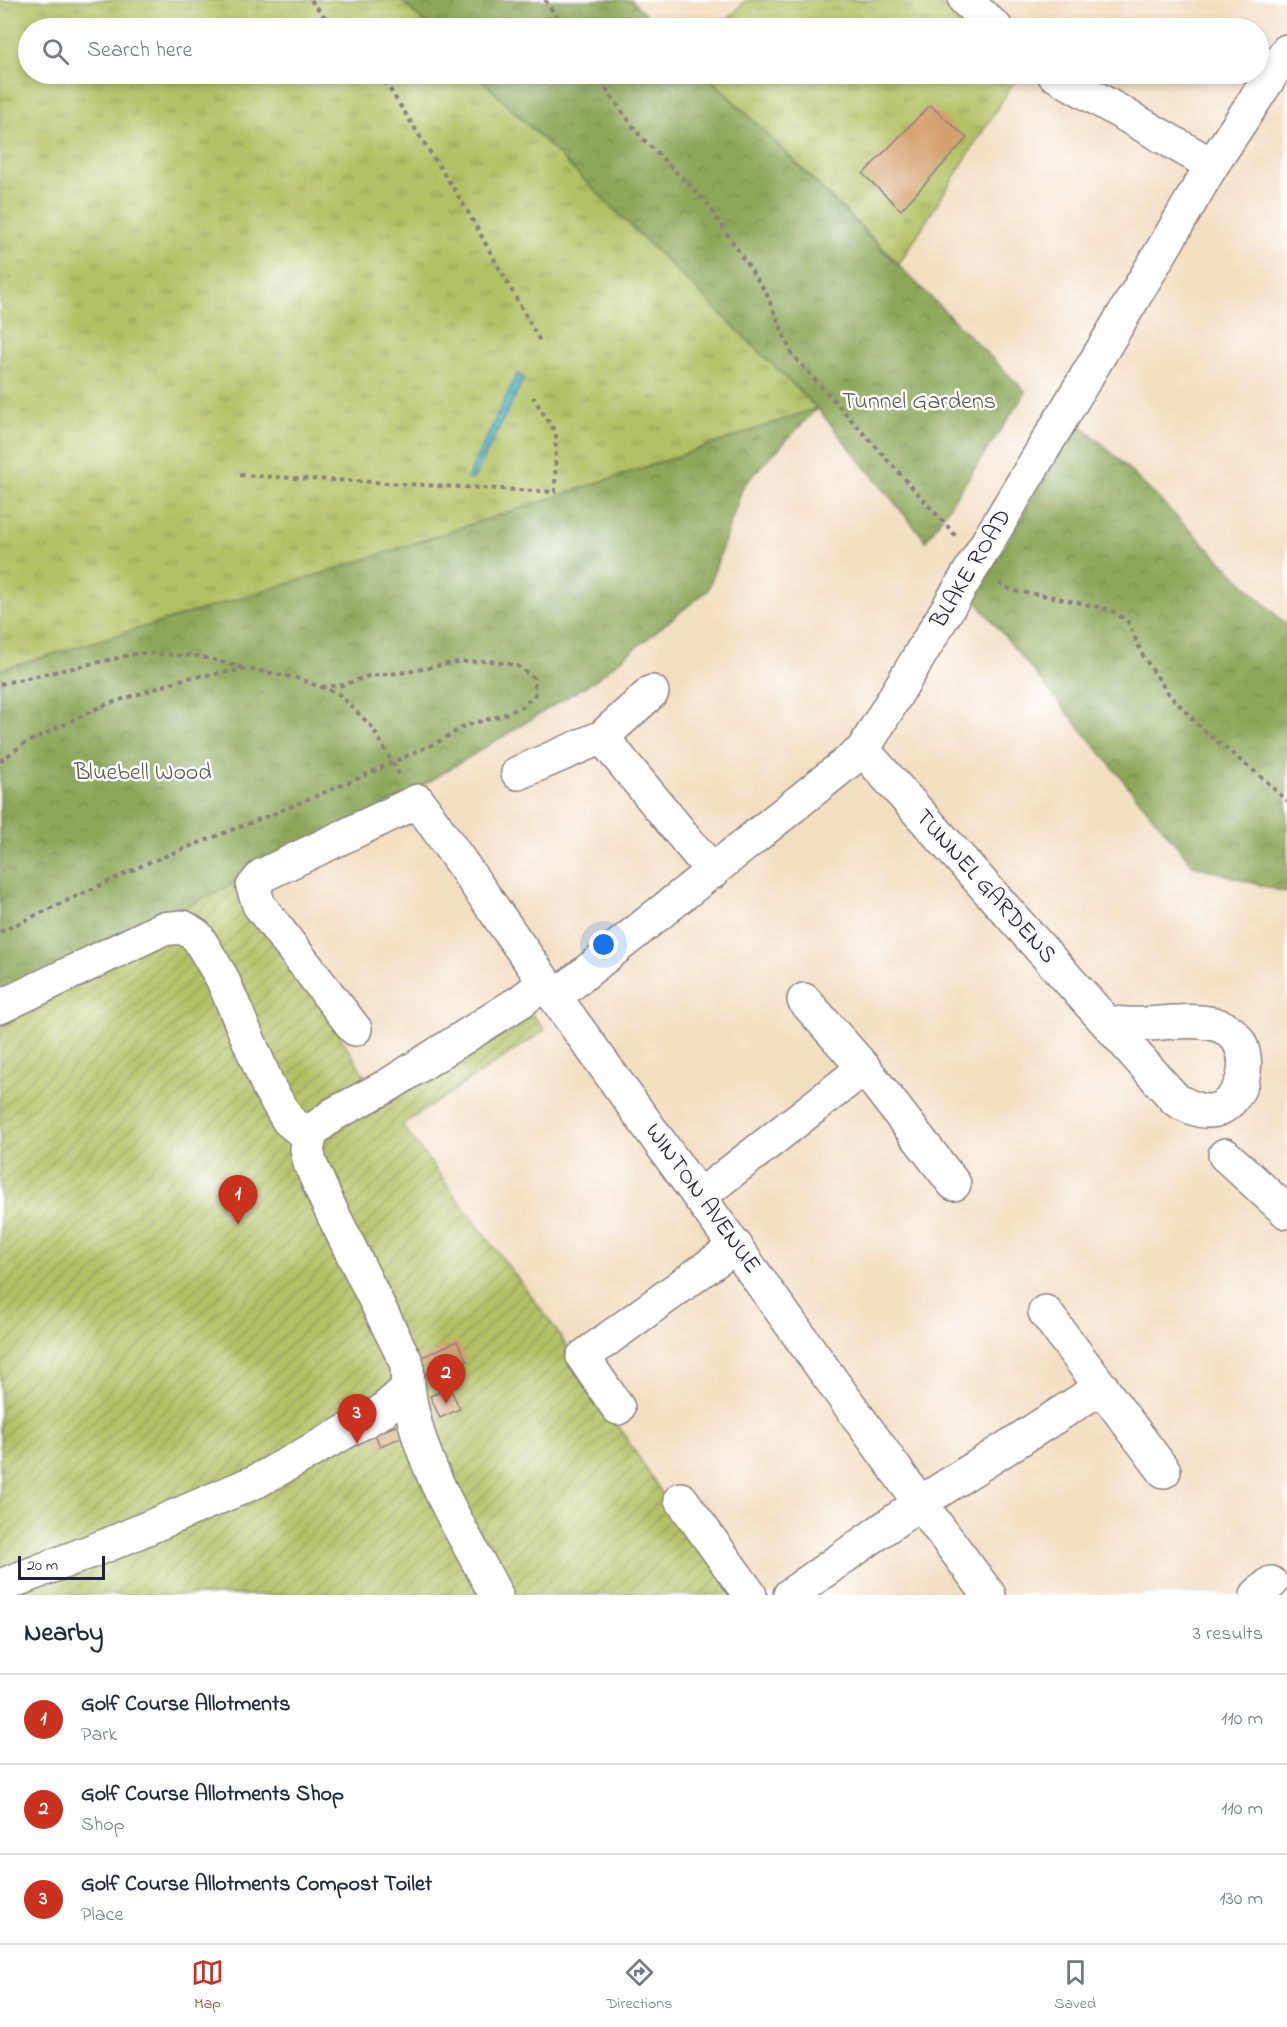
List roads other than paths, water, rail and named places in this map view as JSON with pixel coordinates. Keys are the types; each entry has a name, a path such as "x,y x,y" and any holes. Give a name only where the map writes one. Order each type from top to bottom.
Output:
{"street":[{"path":"965,0 985,18"},
{"name":"BLAKE ROAD","path":"1269,78 1287,51"},
{"path":"1071,84 1212,165"},
{"name":"BLAKE ROAD","path":"300,1126 334,1114 387,1086 521,1001 550,990 713,872 863,750 1212,165 1265,84"},
{"path":"518,773 602,737 652,692"},
{"path":"602,737 713,872"},
{"name":"TUNNEL GARDENS","path":"863,750 1107,1023"},
{"name":"WINTON AVENUE","path":"355,1029 259,905 253,887 263,874 418,801 550,990 920,1503 989,1595"},
{"path":"0,1007 162,929 183,927 197,936 222,978 269,1088 300,1126 310,1163 327,1202 407,1364 407,1389 418,1436 435,1480 496,1595"},
{"path":"804,1000 864,1068 954,1184"},
{"path":"700,1196 864,1068"},
{"path":"1225,1155 1287,1212"},
{"path":"618,1408 583,1357 736,1246"},
{"path":"1046,1312 1164,1471"},
{"path":"790,1595 920,1503 1102,1387"},
{"path":"0,1586 110,1544 257,1481 381,1412 407,1389"},
{"path":"681,1499 750,1595"}],"water":[{"path":"517,374 524,378 473,480 467,479"}],"place":[{"name":"Golf Course Allotments","path":"238,1225"},
{"name":"Golf Course Allotments Shop","path":"446,1404"},
{"name":"Golf Course Allotments Compost Toilet","path":"357,1444"}],"park label":[{"name":"Tunnel Gardens","path":"919,402"},
{"name":"Bluebell Wood","path":"143,773"}]}
